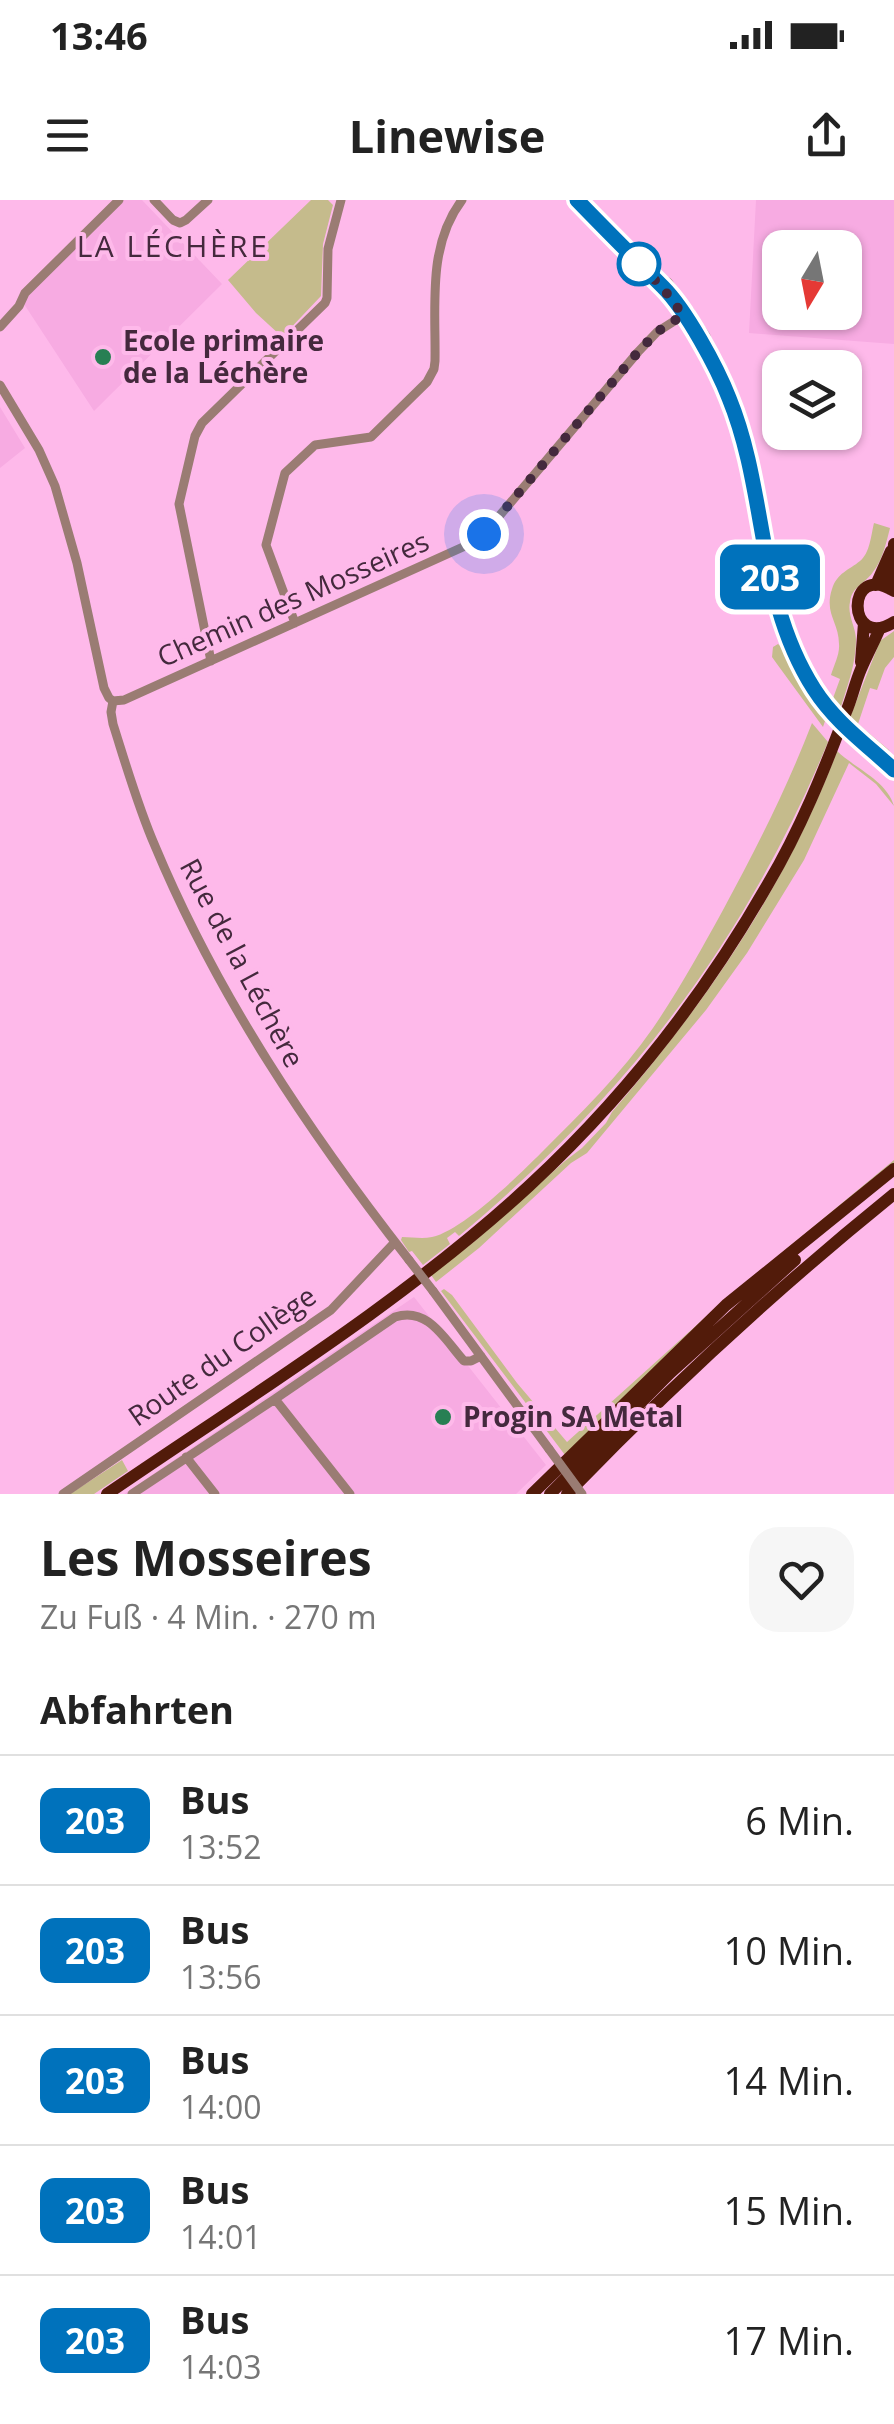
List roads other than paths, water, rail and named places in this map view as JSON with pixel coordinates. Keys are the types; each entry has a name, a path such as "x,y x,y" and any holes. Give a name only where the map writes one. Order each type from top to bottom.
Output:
{"highway":[{"path":"880,628 864,622 856,610 857,602 864,588 887,588 894,544"},
{"path":"861,669 864,622"},
{"path":"106,1494 327,1344 438,1263 527,1188 590,1126 666,1036 754,910 818,785 880,628 894,622"},
{"path":"532,1494 726,1304 894,1169"},
{"path":"550,1494 711,1335 788,1265 894,1179"},
{"path":"568,1494 744,1321 894,1194"},
{"path":"582,1494 632,1428"}],"street":[{"path":"1,324 19,306 25,293 119,200"},
{"path":"154,200 180,223 208,200"},
{"path":"296,623 266,545 285,472 315,445 371,437 431,376 438,250 446,226 462,200"},
{"path":"577,200 686,313 740,427 750,462 767,567 780,616 803,670 828,709 856,738 891,765"},
{"path":"211,661 179,504 195,436 202,422 324,303 328,249 339,204"},
{"name":"Chemin des Mosseires","path":"113,701 124,700 296,623 462,548 484,534 638,352 657,332 686,313"},
{"name":"Rue de la Léchère","path":"0,386 56,486 104,688 113,701 113,724 153,844 204,954 269,1066 582,1494"},
{"name":"Route du Collège","path":"63,1494 331,1310 395,1242"},
{"path":"132,1494 396,1316 413,1313 428,1320 464,1361 480,1356"},
{"path":"275,1400 350,1494"},
{"path":"186,1457 215,1494"}],"place":[{"name":"Ecole primaire de la Léchère","path":"103,357"},
{"name":"Progin SA Metal","path":"443,1417"}],"district":[{"name":"LA LÉCHÈRE","path":"173,247"}]}
